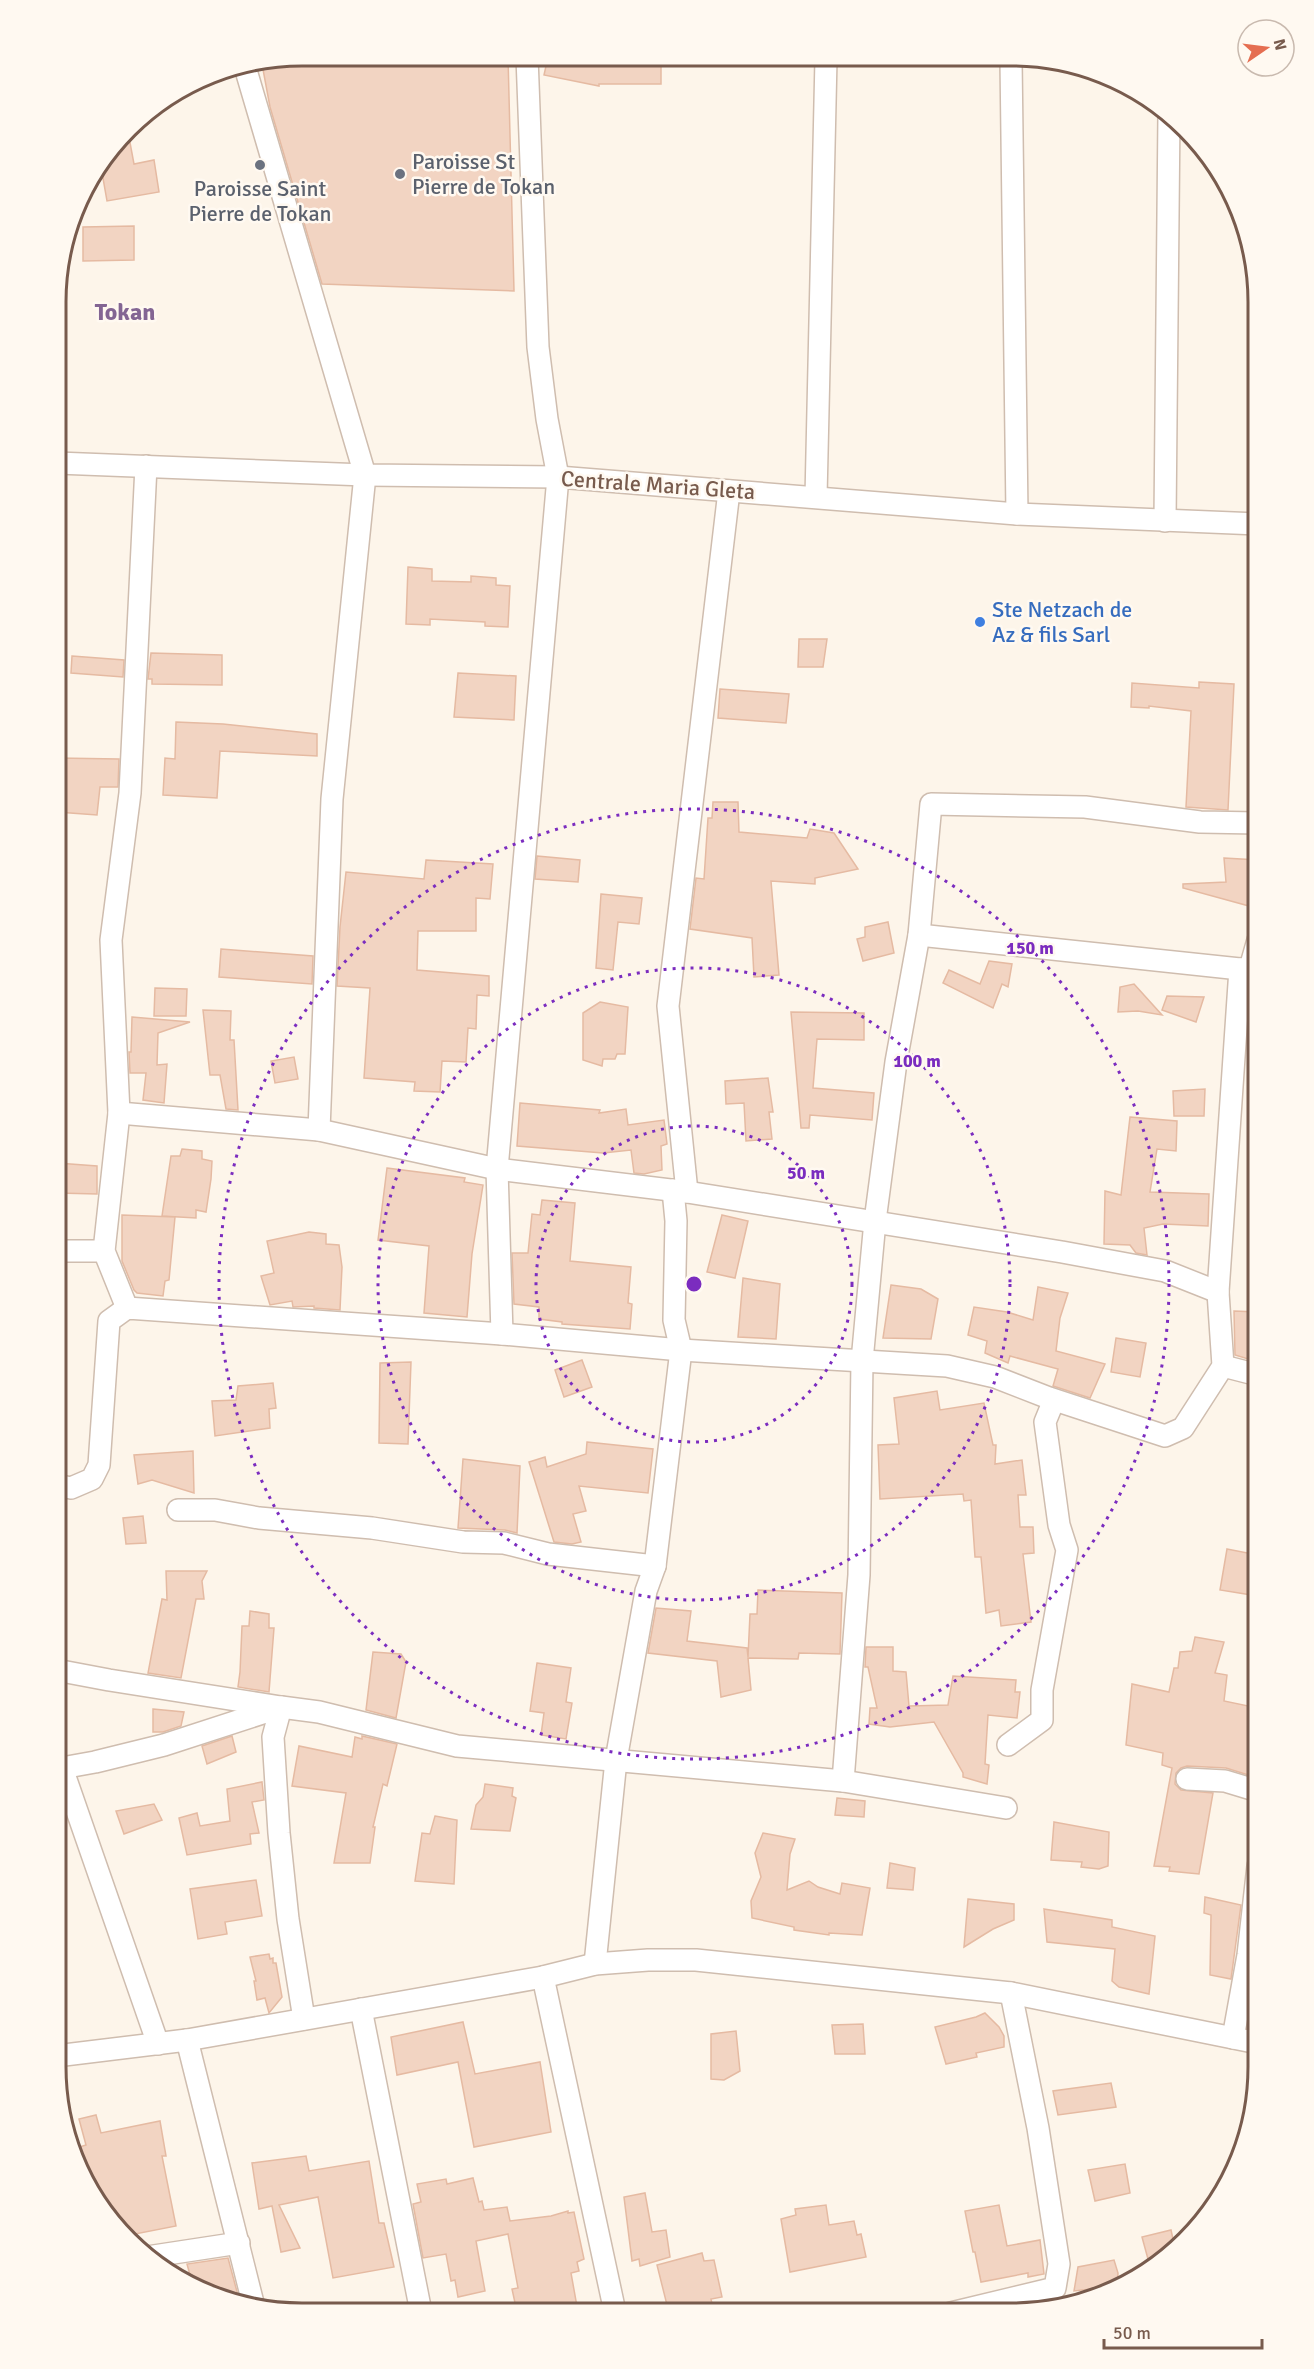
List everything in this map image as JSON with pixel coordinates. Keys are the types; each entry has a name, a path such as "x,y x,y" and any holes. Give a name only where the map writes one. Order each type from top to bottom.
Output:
{"street":[{"path":"502,1334 497,1169 558,477 547,419 538,347 527,66"},
{"path":"816,497 826,66"},
{"path":"1011,66 1017,514"},
{"path":"247,73 365,475 332,799 319,1130"},
{"path":"1165,521 1169,127"},
{"name":"Centrale Maria Gleta","path":"66,463 365,475 558,477 1017,514 1248,524"},
{"path":"127,1308 104,1251 119,1113 111,940 130,793 146,466"},
{"path":"595,1964 616,1760 646,1591 655,1566 681,1350 674,1320 676,1221 680,1191 668,1006 729,491"},
{"path":"843,1781 859,1575 862,1360 875,1221 896,1062 919,934 931,804 1085,807 1200,822 1248,823"},
{"path":"919,934 1248,968"},
{"path":"66,1487 71,1488 92,1479 99,1465 109,1321 127,1308 502,1334 681,1350 947,1366 995,1377 1054,1400 1165,1436 1183,1428 1222,1366 1218,1292 1248,978"},
{"path":"119,1113 319,1130 497,1169 680,1191 875,1221 1165,1271 1218,1292"},
{"path":"66,1251 104,1251"},
{"path":"1222,1366 1248,1372"},
{"path":"1008,1745 1042,1720 1042,1690 1067,1550 1059,1525 1045,1422 1054,1400"},
{"path":"178,1510 215,1510 259,1518 372,1528 463,1542 504,1543 548,1554 655,1566"},
{"path":"66,1672 319,1712 457,1746 843,1781 1006,1808"},
{"path":"66,1767 164,1745 281,1707"},
{"path":"281,1707 273,1737 279,1833 288,1919 304,2019"},
{"path":"1187,1779 1225,1781 1248,1788"},
{"path":"66,1788 158,2044"},
{"path":"1233,2038 1248,1955"},
{"path":"66,2055 187,2040 543,1977 595,1964 648,1960 696,1960 1011,1993 1248,2041"},
{"path":"543,1977 613,2303"},
{"path":"993,2303 1055,2288 1059,2264 1038,2128 1011,1993"},
{"path":"361,2009 419,2303"},
{"path":"187,2040 252,2297"},
{"path":"161,2256 239,2244"}],"building":[{"name":"Paroisse St Pierre de Tokan","path":"508,66 514,291 322,284 270,107 263,70 272,68"},
{"path":"546,66 661,66 661,84 599,84 599,86 544,75"},
{"path":"130,141 134,164 154,160 159,192 107,201 103,176"},
{"path":"134,226 134,260 83,261 83,227"},
{"path":"408,567 432,569 432,581 471,582 471,576 496,578 496,585 510,586 508,627 485,626 485,622 430,619 430,625 406,624"},
{"path":"799,639 827,639 823,667 798,667"},
{"path":"151,653 222,655 222,685 152,684 152,679 148,679"},
{"path":"72,656 124,660 123,677 71,673"},
{"path":"458,673 516,676 514,720 454,717"},
{"path":"1199,682 1234,684 1228,810 1186,807 1191,711 1149,706 1149,708 1131,707 1132,683 1199,688"},
{"path":"720,689 789,694 786,723 718,718"},
{"path":"176,722 223,724 317,734 317,756 220,751 217,798 163,795 165,758 175,759"},
{"path":"66,758 119,759 118,787 100,787 97,815 66,813"},
{"path":"713,802 738,802 739,832 807,838 810,829 834,833 858,869 815,878 815,884 771,881 779,975 754,977 752,938 690,929 696,878 704,879 708,818 712,818"},
{"path":"537,856 580,860 578,882 535,879"},
{"path":"1224,858 1248,859 1248,906 1183,888 1183,884 1226,882"},
{"path":"426,860 493,864 490,899 476,898 476,931 418,931 417,970 489,976 489,996 477,995 476,1029 468,1028 466,1062 442,1061 440,1092 414,1091 415,1082 364,1078 370,988 337,986 346,872 424,879"},
{"path":"601,894 642,898 639,924 618,922 613,970 596,968"},
{"path":"888,922 894,953 863,961 857,939 865,937 865,927"},
{"path":"221,949 313,956 312,984 219,977"},
{"path":"989,961 1012,964 1008,987 1002,984 993,1008 943,983 949,970 980,984"},
{"path":"1134,984 1162,1015 1138,1011 1118,1012 1120,987"},
{"path":"155,988 187,989 186,1016 154,1016"},
{"path":"1167,996 1204,997 1196,1022 1162,1010"},
{"path":"600,1002 628,1007 625,1054 617,1054 615,1059 603,1059 602,1066 583,1060 583,1013"},
{"path":"203,1010 231,1011 230,1040 234,1040 238,1110 226,1109 220,1075 210,1075"},
{"path":"791,1012 864,1013 864,1040 817,1039 813,1088 874,1093 872,1120 810,1115 809,1128 801,1128"},
{"path":"132,1017 190,1022 158,1033 157,1065 167,1064 164,1103 143,1100 146,1073 130,1073"},
{"path":"294,1057 298,1079 275,1083 271,1061"},
{"path":"768,1078 773,1112 769,1112 772,1139 746,1141 744,1103 726,1104 725,1081"},
{"path":"1205,1089 1204,1116 1174,1116 1173,1091"},
{"path":"520,1103 600,1110 599,1113 626,1109 628,1125 664,1120 667,1144 661,1146 662,1170 644,1174 634,1173 631,1150 603,1153 517,1146"},
{"path":"1130,1117 1177,1121 1176,1151 1157,1149 1150,1192 1209,1194 1208,1226 1163,1224 1144,1228 1147,1255 1136,1253 1130,1245 1104,1244 1105,1191 1121,1195"},
{"path":"182,1149 202,1151 202,1159 212,1161 206,1212 196,1210 196,1218 162,1216 171,1156 180,1156"},
{"path":"66,1164 97,1166 97,1194 66,1193"},
{"path":"387,1168 465,1178 464,1182 483,1185 472,1254 467,1317 424,1313 429,1246 378,1240"},
{"path":"542,1200 575,1203 570,1261 631,1267 628,1303 632,1304 630,1329 562,1324 562,1322 539,1319 539,1307 514,1304 512,1253 528,1253 532,1214 540,1215"},
{"path":"122,1215 175,1217 169,1280 165,1281 163,1296 137,1293 134,1290 122,1261"},
{"path":"722,1215 748,1221 735,1278 707,1272"},
{"path":"309,1232 326,1234 326,1244 339,1245 342,1267 340,1310 314,1308 314,1306 293,1307 292,1301 270,1305 261,1276 274,1273 267,1241"},
{"path":"743,1278 780,1284 776,1339 738,1337"},
{"path":"891,1285 921,1289 938,1299 931,1339 883,1338"},
{"path":"1038,1287 1068,1293 1060,1318 1056,1351 1105,1364 1090,1398 1053,1386 1058,1369 1010,1356 1008,1363 985,1353 987,1341 968,1335 974,1307 1007,1312 1033,1320"},
{"path":"1234,1311 1248,1312 1248,1359 1235,1355"},
{"path":"1116,1338 1146,1343 1140,1377 1111,1372"},
{"path":"582,1360 592,1387 564,1397 555,1370"},
{"path":"411,1362 408,1444 379,1443 380,1363"},
{"path":"273,1383 276,1408 269,1409 270,1428 215,1436 212,1401 236,1400 238,1386"},
{"path":"937,1391 940,1410 984,1403 993,1445 996,1445 995,1464 1022,1460 1026,1495 1018,1495 1020,1527 1033,1527 1034,1553 1023,1554 1031,1622 1001,1626 999,1610 986,1613 981,1557 975,1557 971,1500 964,1501 963,1494 880,1499 878,1445 899,1444 894,1398"},
{"path":"587,1442 653,1449 648,1493 579,1486 586,1511 573,1514 581,1542 572,1544 554,1542 529,1462 545,1457 547,1467 586,1454"},
{"path":"193,1451 194,1493 152,1480 138,1484 134,1455"},
{"path":"463,1459 520,1466 517,1533 505,1530 458,1528"},
{"path":"143,1516 146,1543 126,1544 123,1518"},
{"path":"1227,1549 1248,1553 1248,1594 1220,1590"},
{"path":"166,1571 207,1571 202,1581 204,1599 196,1599 181,1678 148,1673 162,1599 167,1600"},
{"path":"758,1590 842,1593 840,1654 799,1653 798,1659 748,1658 751,1690 721,1697 717,1661 648,1653 656,1608 691,1611 687,1641 747,1648 748,1657 750,1614 757,1614"},
{"path":"250,1611 269,1614 269,1628 274,1628 269,1692 238,1687 242,1626 249,1626"},
{"path":"1195,1637 1224,1642 1215,1673 1227,1675 1224,1701 1248,1706 1248,1775 1226,1768 1187,1766 1176,1773 1175,1784 1181,1790 1213,1793 1199,1874 1169,1871 1170,1867 1154,1866 1172,1768 1162,1765 1163,1753 1126,1745 1132,1684 1169,1692 1174,1668 1178,1668 1180,1652 1192,1651"},
{"path":"866,1647 893,1647 893,1671 906,1672 909,1706 948,1705 953,1676 1016,1680 1015,1692 1020,1692 1017,1718 988,1715 985,1764 989,1765 987,1784 963,1777 963,1773 934,1722 890,1727 869,1724 870,1708 877,1708 868,1667 865,1667"},
{"path":"373,1652 401,1654 406,1662 396,1718 366,1710"},
{"path":"537,1663 571,1668 566,1702 572,1703 566,1739 541,1735 544,1713 530,1711"},
{"path":"153,1709 184,1712 181,1726 163,1732 153,1732"},
{"path":"232,1736 236,1752 207,1764 202,1746"},
{"path":"362,1736 397,1744 387,1786 383,1784 373,1827 375,1827 370,1863 334,1863 346,1793 292,1786 299,1746 352,1757 355,1737 362,1739"},
{"path":"262,1782 264,1800 252,1802 259,1833 250,1834 251,1844 187,1855 179,1818 197,1813 200,1826 230,1821 227,1789"},
{"path":"485,1784 513,1788 512,1796 516,1798 510,1831 471,1829 476,1805 483,1797"},
{"path":"837,1798 865,1801 864,1817 835,1815"},
{"path":"154,1804 162,1820 124,1834 116,1811"},
{"path":"435,1816 457,1820 454,1884 415,1881 422,1833 430,1834"},
{"path":"1054,1822 1109,1832 1108,1866 1099,1869 1081,1867 1082,1862 1051,1860"},
{"path":"763,1833 795,1839 790,1854 787,1890 809,1881 818,1887 840,1894 842,1883 870,1888 862,1935 829,1933 829,1935 794,1930 794,1927 752,1918 751,1901 761,1877 755,1853"},
{"path":"890,1863 915,1868 913,1890 887,1888"},
{"path":"256,1880 262,1916 225,1922 227,1934 198,1939 190,1889"},
{"path":"1205,1897 1241,1905 1231,1979 1210,1975 1211,1915 1204,1913"},
{"path":"968,1899 1014,1904 1014,1920 993,1929 964,1947"},
{"path":"1044,1909 1112,1920 1112,1927 1155,1936 1149,1994 1119,1987 1112,1981 1115,1949 1047,1942"},
{"path":"269,1954 270,1959 273,1958 273,1963 276,1963 282,1997 269,2013 265,1998 257,2000 254,1981 256,1981 250,1957"},
{"path":"985,2013 999,2027 1004,2036 1004,2047 976,2053 977,2057 946,2064 935,2027"},
{"path":"463,2022 475,2074 540,2062 551,2132 474,2147 458,2062 397,2075 391,2037"},
{"path":"863,2024 865,2054 835,2054 832,2025"},
{"path":"736,2031 740,2071 724,2080 711,2079 711,2034"},
{"path":"1111,2083 1116,2107 1058,2115 1053,2091"},
{"path":"96,2115 101,2133 160,2121 166,2156 162,2156 176,2226 135,2234 115,2211 90,2171 80,2147 86,2145 79,2119"},
{"path":"306,2156 309,2171 369,2161 379,2223 384,2223 394,2267 333,2278 318,2197 279,2205 300,2248 281,2252 272,2206 259,2209 252,2163"},
{"path":"1125,2164 1130,2193 1095,2201 1088,2170"},
{"path":"473,2178 479,2202 482,2201 484,2210 507,2207 510,2221 551,2216 568,2211 568,2213 574,2212 584,2259 577,2262 579,2271 571,2273 576,2303 515,2303 512,2289 518,2288 508,2234 476,2241 485,2291 458,2297 455,2280 451,2281 446,2254 423,2258 413,2204 421,2202 417,2184 446,2179 447,2184"},
{"path":"645,2193 652,2232 666,2230 670,2257 640,2266 639,2259 632,2261 624,2197"},
{"path":"826,2205 829,2225 854,2221 857,2235 861,2234 866,2257 790,2272 781,2219 796,2215 795,2209"},
{"path":"999,2205 1007,2246 1040,2240 1044,2274 1028,2277 1028,2273 981,2282 965,2211"},
{"path":"1171,2230 1173,2239 1148,2259 1142,2237"},
{"path":"702,2253 704,2261 714,2260 722,2297 711,2299 712,2303 666,2303 657,2265"},
{"path":"228,2258 238,2294 190,2274 187,2264"},
{"path":"1114,2260 1118,2278 1091,2289 1074,2291 1078,2267"}],"place":[{"name":"Paroisse Saint Pierre de Tokan","path":"260,165"},
{"name":"Paroisse St Pierre de Tokan","path":"400,174"},
{"name":"Ste Netzach de Az & fils Sarl","path":"980,622"}],"district":[{"name":"Tokan","path":"125,312"}]}
